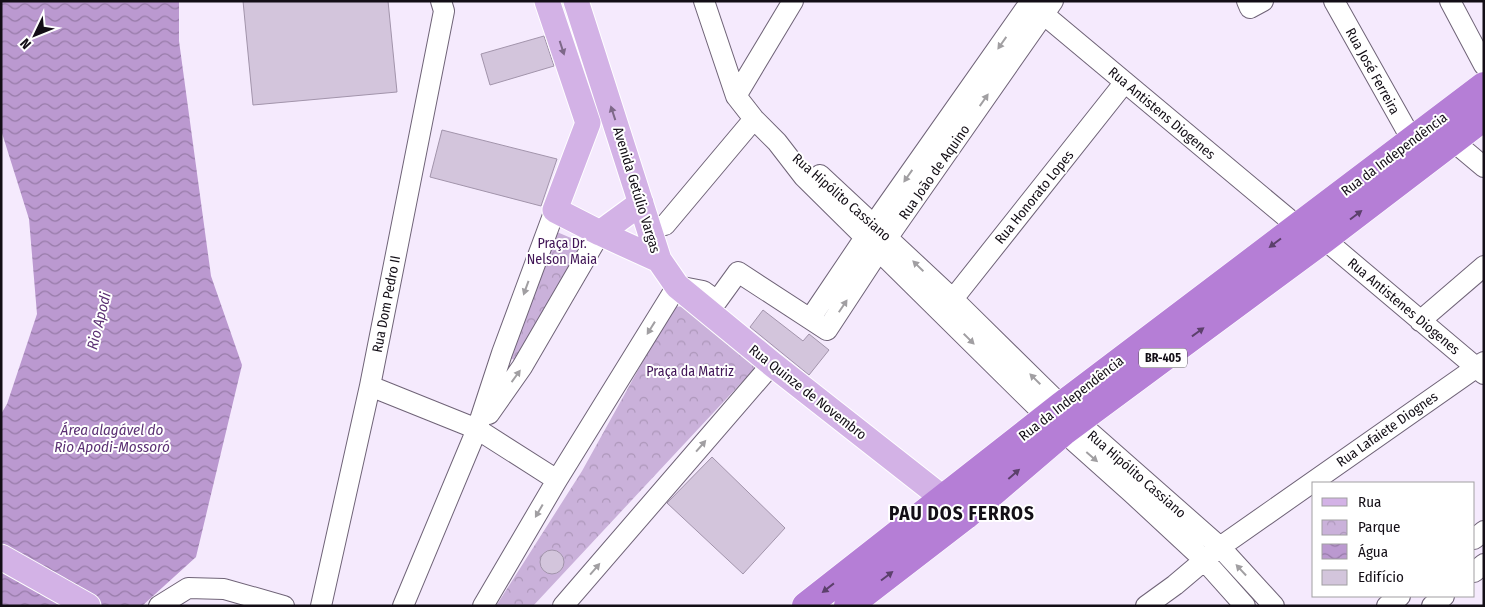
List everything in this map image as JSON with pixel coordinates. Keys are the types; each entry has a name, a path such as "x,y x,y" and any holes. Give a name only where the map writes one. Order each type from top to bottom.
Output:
{"highway":[{"name":"Rua da Independência","path":"806,606 943,499 1324,238 1445,132 1484,86"},
{"name":"Rua da Independência","path":"848,606 965,516 1062,419 1297,226 1412,140 1445,132 1484,116"}],"main road":[{"path":"547,1 588,123 555,210"},
{"name":"Avenida Getúlio Vargas","path":"576,1 659,260"},
{"path":"600,233 641,203"},
{"name":"Avenida Getúlio Vargas","path":"555,210 659,260"},
{"name":"Rua Quinze de Novembro","path":"659,260 677,286 772,364 965,516"},
{"path":"1,557 88,606"}],"street":[{"name":"Rua Dom Pedro II","path":"321,606 370,386 444,11 441,1"},
{"name":"Rua Hipólito Cassiano","path":"704,1 736,96 754,119 776,142 814,170 877,237 1062,419 1132,493 1203,560 1245,606"},
{"path":"736,96 793,1"},
{"name":"Rua José Ferreira","path":"1334,1 1412,140"},
{"path":"1450,1 1484,66"},
{"name":"Rua Antistens Diogenes","path":"1037,4 1126,82 1297,226"},
{"name":"Rua João de Aquino","path":"677,286 703,291 717,301 738,272 810,319 877,237 1037,4"},
{"name":"Rua Honorato Lopes","path":"947,305 1126,82"},
{"path":"649,228 665,225 754,119"},
{"path":"1445,132 1484,167"},
{"path":"403,606 477,430 502,353 555,210"},
{"path":"477,430 522,367 600,233"},
{"name":"Rua Antistenes Diogenes","path":"1324,238 1420,321 1481,368"},
{"path":"1420,321 1484,266"},
{"path":"483,606 557,480 677,286"},
{"path":"566,605 772,364"},
{"name":"Rua Lafaiete Diognes","path":"1315,482 1481,368"},
{"path":"370,386 477,430 557,480"},
{"name":"Rua Hipólito Cassiano","path":"1062,419 1220,547 1274,606"},
{"name":"Rua Lafaiete Diognes","path":"1146,606 1175,585 1220,547 1312,484"},
{"path":"160,606 188,588 224,589 284,606"},
{"path":"1387,606 1399,597"},
{"path":"1432,606 1443,597"}],"green space":[{"name":"Praça Dr. Nelson Maia","path":"557,232 578,241 582,246 516,360 512,359 509,355"},
{"name":"Praça da Matriz","path":"686,306 756,367 533,606 496,606 582,471 673,307"}],"water":[{"name":"Área alagável do Rio Apodi-Mossoró","path":"1,1 179,1 179,41 211,276 242,365 196,557 142,606 1,606 1,414 7,404 37,314 29,219 1,130"}],"building":[{"path":"243,1 388,1 397,92 253,105"},
{"path":"544,36 554,66 490,85 481,54"},
{"path":"442,130 557,159 541,206 430,177"},
{"path":"763,310 803,341 809,334 829,350 809,375 750,327"},
{"path":"712,457 785,528 743,574 667,503"},
{"path":"552,550 560,554 564,562 560,570 552,574 544,570 540,562 544,554"}],"district":[{"name":"PAU DOS FERROS","path":"962,513"}],"water label":[{"name":"Rio Apodi","path":"99,321"}]}
